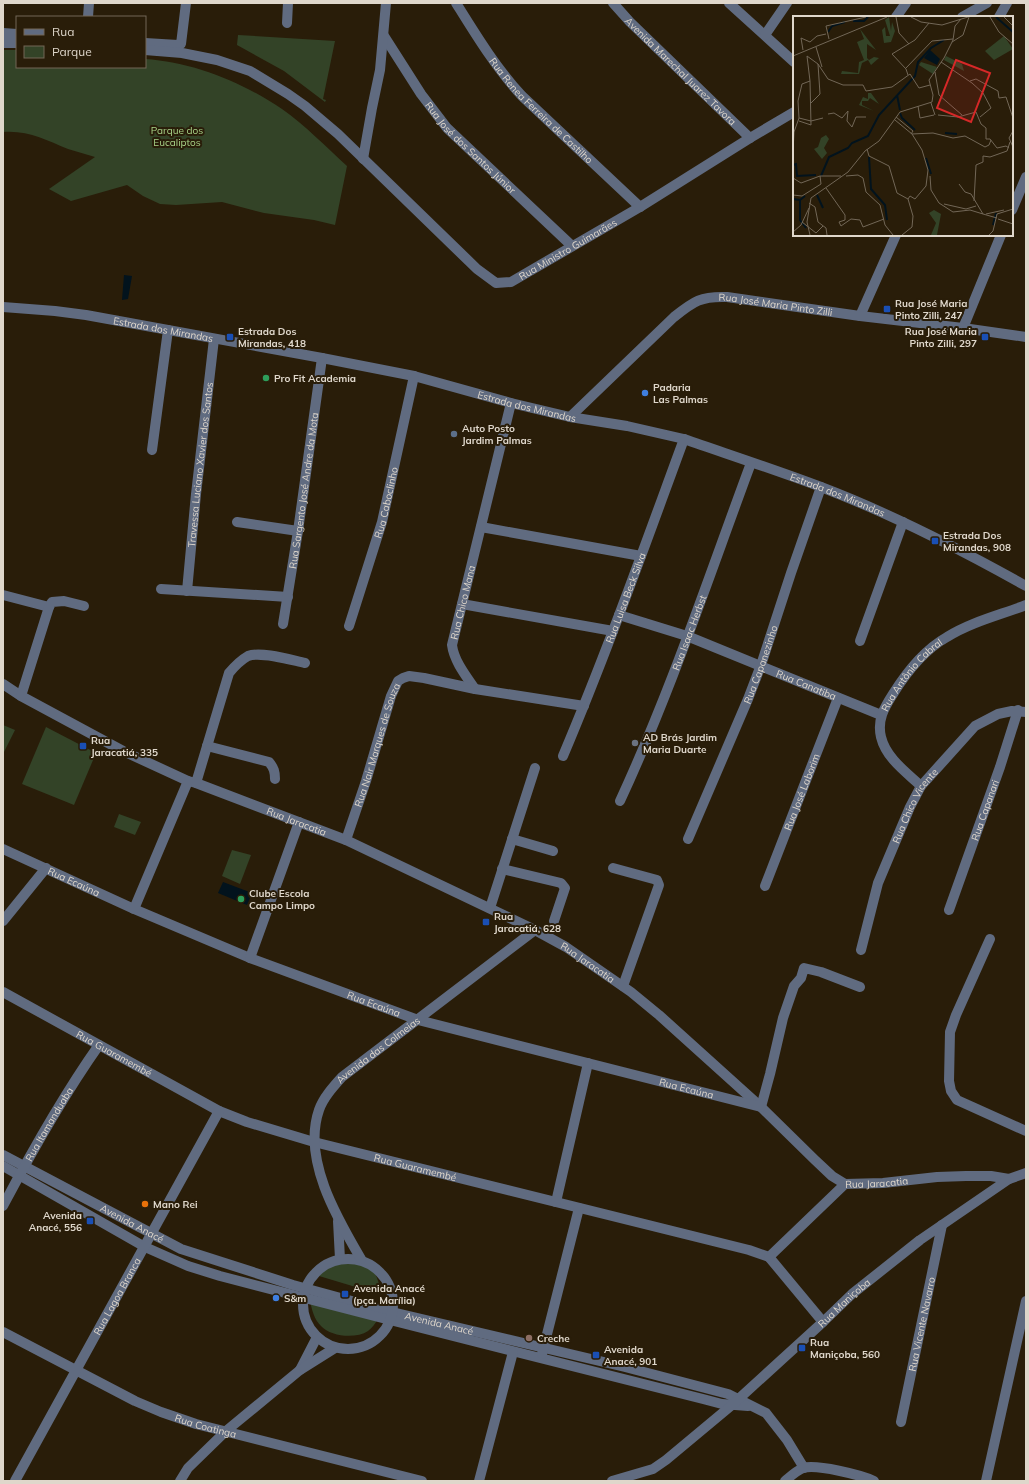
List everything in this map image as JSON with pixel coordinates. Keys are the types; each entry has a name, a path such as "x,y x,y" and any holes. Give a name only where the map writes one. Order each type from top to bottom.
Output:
{"street":[{"path":"88,16 89,3"},
{"path":"146,43 181,44 186,3"},
{"path":"287,23 288,3"},
{"path":"363,159 380,70 386,3"},
{"name":"Rua Renea Ferreira de Castilho","path":"456,3 493,62 507,80 522,96 640,207"},
{"name":"Avenida Marechal Juarez Tavora","path":"613,3 630,22 750,138"},
{"path":"729,3 793,61"},
{"path":"765,35 788,3"},
{"path":"897,16 906,3"},
{"path":"964,16 987,3"},
{"path":"1000,16 1007,3"},
{"path":"3,33 16,34"},
{"name":"Rua José dos Santos Júnior","path":"384,36 421,94 447,128 572,246"},
{"path":"3,43 16,43"},
{"name":"Rua Ministro Guimarães","path":"146,50 182,53 217,60 250,71 288,94 305,106 338,134 477,269 496,283 511,282 640,207 793,113"},
{"path":"1013,208 1026,177"},
{"path":"860,316 896,236"},
{"path":"963,328 1001,236"},
{"name":"Rua José Maria Pinto Zilli","path":"570,417 674,317 697,301 710,296 1026,337"},
{"name":"Estrada dos Mirandas","path":"3,307 55,311 322,358 414,376 511,403 570,417 627,426 684,439 821,487 903,522 982,561 1026,586"},
{"path":"152,450 168,330"},
{"name":"Travessa Luciano Xavier dos Santos","path":"187,591 196,494 214,339"},
{"name":"Rua Sargento José Andre da Mota","path":"283,624 298,531 322,358"},
{"name":"Rua Caboclinho","path":"349,626 382,522 414,376"},
{"name":"Rua Chico Mana","path":"475,689 458,663 452,645 511,403"},
{"name":"Rua Luisa Beck Silva","path":"563,756 613,631 684,439"},
{"name":"Rua Isaac Herbst","path":"620,801 656,720 751,463"},
{"name":"Rua Capanezinho","path":"688,838 748,699 761,665 821,487"},
{"path":"237,522 298,531"},
{"path":"860,641 903,522"},
{"path":"481,527 641,556"},
{"path":"160,589 288,597"},
{"path":"3,595 48,608"},
{"path":"21,696 48,608 52,602 58,600 84,606"},
{"path":"462,604 613,631"},
{"name":"Rua Antônio Cabral","path":"921,786 892,759 884,747 880,737 879,726 881,714 911,668 927,652 946,637 963,628 1026,605"},
{"name":"Rua Canatiba","path":"619,615 687,636 881,714"},
{"path":"134,909 207,746 229,673 235,666 248,656 257,654 305,663"},
{"name":"Rua Nair Marques de Souza","path":"346,840 366,781 391,696 398,681 409,676 475,689"},
{"name":"Rua Jaracatia","path":"3,684 21,696 124,751 192,782 346,840 490,908 566,947 623,986 659,1015 761,1107 832,1176 845,1184 883,1183 937,1177 966,1176 991,1176 1009,1179"},
{"path":"475,689 584,706"},
{"name":"Rua José Laborim","path":"765,886 838,698"},
{"name":"Rua Chico Vicente","path":"861,950 878,883 910,807 921,786 975,726 998,714 1022,711"},
{"name":"Rua Capanari","path":"949,910 1000,767 1022,711"},
{"path":"207,746 269,762 273,767 275,779"},
{"path":"490,908 534,768"},
{"path":"250,958 299,822"},
{"path":"512,839 553,852"},
{"name":"Rua Ecaúna","path":"3,849 134,909 250,958 418,1020 761,1107"},
{"path":"3,921 46,868"},
{"path":"612,868 657,880 660,885 623,986"},
{"path":"502,869 561,883 565,888 554,921"},
{"name":"Avenida das Colmeias","path":"361,1259 338,1219 322,1177 314,1142 319,1109 332,1088 342,1077 535,930"},
{"path":"990,939 952,1024 949,1041 950,1091 957,1100 1026,1131"},
{"path":"761,1107 782,1018 794,986 801,978 804,968 821,972 860,987"},
{"name":"Rua Guaramembé","path":"3,992 219,1111 247,1122 314,1142 749,1250 769,1257"},
{"name":"Rua Itamanduaba","path":"3,1206 80,1073 99,1045"},
{"path":"556,1202 588,1063"},
{"name":"Rua Lagoa Branca","path":"15,1481 219,1111"},
{"name":"Avenida Anacé","path":"3,1155 22,1171 145,1247 188,1266 220,1276 304,1293 391,1316 513,1352 703,1400 735,1402 754,1406 766,1412 774,1421 804,1468"},
{"name":"Avenida Anacé","path":"3,1166 22,1171 152,1234 181,1250 304,1293"},
{"name":"Rua Maniçoba","path":"612,1481 640,1474 660,1465 735,1402 870,1279 920,1240 1009,1179 1026,1173"},
{"path":"823,1322 769,1257 845,1184"},
{"path":"541,1358 579,1208"},
{"name":"Avenida das Colmeias","path":"338,1219 340,1259"},
{"name":"Rua Vicente Navarro","path":"901,1422 942,1225"},
{"path":"340,1259 361,1259 374,1266 385,1275 392,1288 394,1302 391,1316 386,1329 376,1340 364,1347 350,1349 335,1348 317,1337 312,1332 305,1320 302,1306 304,1293 310,1278 320,1268 340,1259"},
{"path":"986,1481 1026,1301"},
{"name":"Avenida Anacé","path":"391,1316 544,1348 706,1388 728,1394 735,1402"},
{"name":"Rua Coatinga","path":"3,1332 135,1401 161,1412 196,1424 422,1481"},
{"path":"300,1370 317,1337"},
{"path":"180,1481 188,1468 226,1431 300,1370 335,1348"},
{"path":"479,1481 513,1352"},
{"path":"785,1481 796,1472 804,1468 812,1467 857,1474 874,1481"}],"green space":[{"path":"238,35 335,41 323,99 326,100 325,102 284,71 237,45"},
{"name":"Parque dos Eucaliptos","path":"3,50 16,50 16,68 146,68 146,59 181,64 199,69 234,82 267,99 291,115 347,166 335,225 314,220 264,213 222,202 176,205 160,204 143,196 127,185 71,201 49,189 95,157 68,149 29,134 3,132"},
{"path":"3,725 15,730 3,754"},
{"path":"46,727 96,753 74,805 22,784"},
{"path":"119,814 141,822 135,835 114,827"},
{"path":"232,850 251,855 240,884 222,876"},
{"path":"338,1259 361,1262 371,1268 379,1284 379,1294 319,1276 330,1264"},
{"path":"310,1301 378,1319 371,1329 363,1334 350,1336 337,1335 325,1330 321,1326 314,1314"}],"water":[{"path":"124,275 132,276 128,299 122,300"},
{"name":"Clube Escola Campo Limpo","path":"223,882 252,893 247,905 218,893"}],"place":[{"name":"Rua José Maria Pinto Zilli, 247","path":"887,309"},
{"name":"Estrada Dos Mirandas, 418","path":"230,337"},
{"name":"Rua José Maria Pinto Zilli, 297","path":"985,337"},
{"name":"Pro Fit Academia","path":"266,378"},
{"name":"Padaria Las Palmas","path":"645,393"},
{"name":"Auto Posto Jardim Palmas","path":"454,434"},
{"name":"Estrada Dos Mirandas, 908","path":"935,541"},
{"name":"AD Brás Jardim Maria Duarte","path":"635,743"},
{"name":"Rua Jaracatiá, 335","path":"83,746"},
{"name":"Clube Escola Campo Limpo","path":"241,899"},
{"name":"Rua Jaracatiá, 628","path":"486,922"},
{"name":"Mano Rei","path":"145,1204"},
{"name":"Avenida Anacé, 556","path":"90,1221"},
{"name":"Avenida Anacé (pça. Marília)","path":"345,1294"},
{"name":"S&m","path":"276,1298"},
{"name":"Creche","path":"529,1338"},
{"name":"Rua Maniçoba, 560","path":"802,1348"},
{"name":"Avenida Anacé, 901","path":"596,1355"}]}
